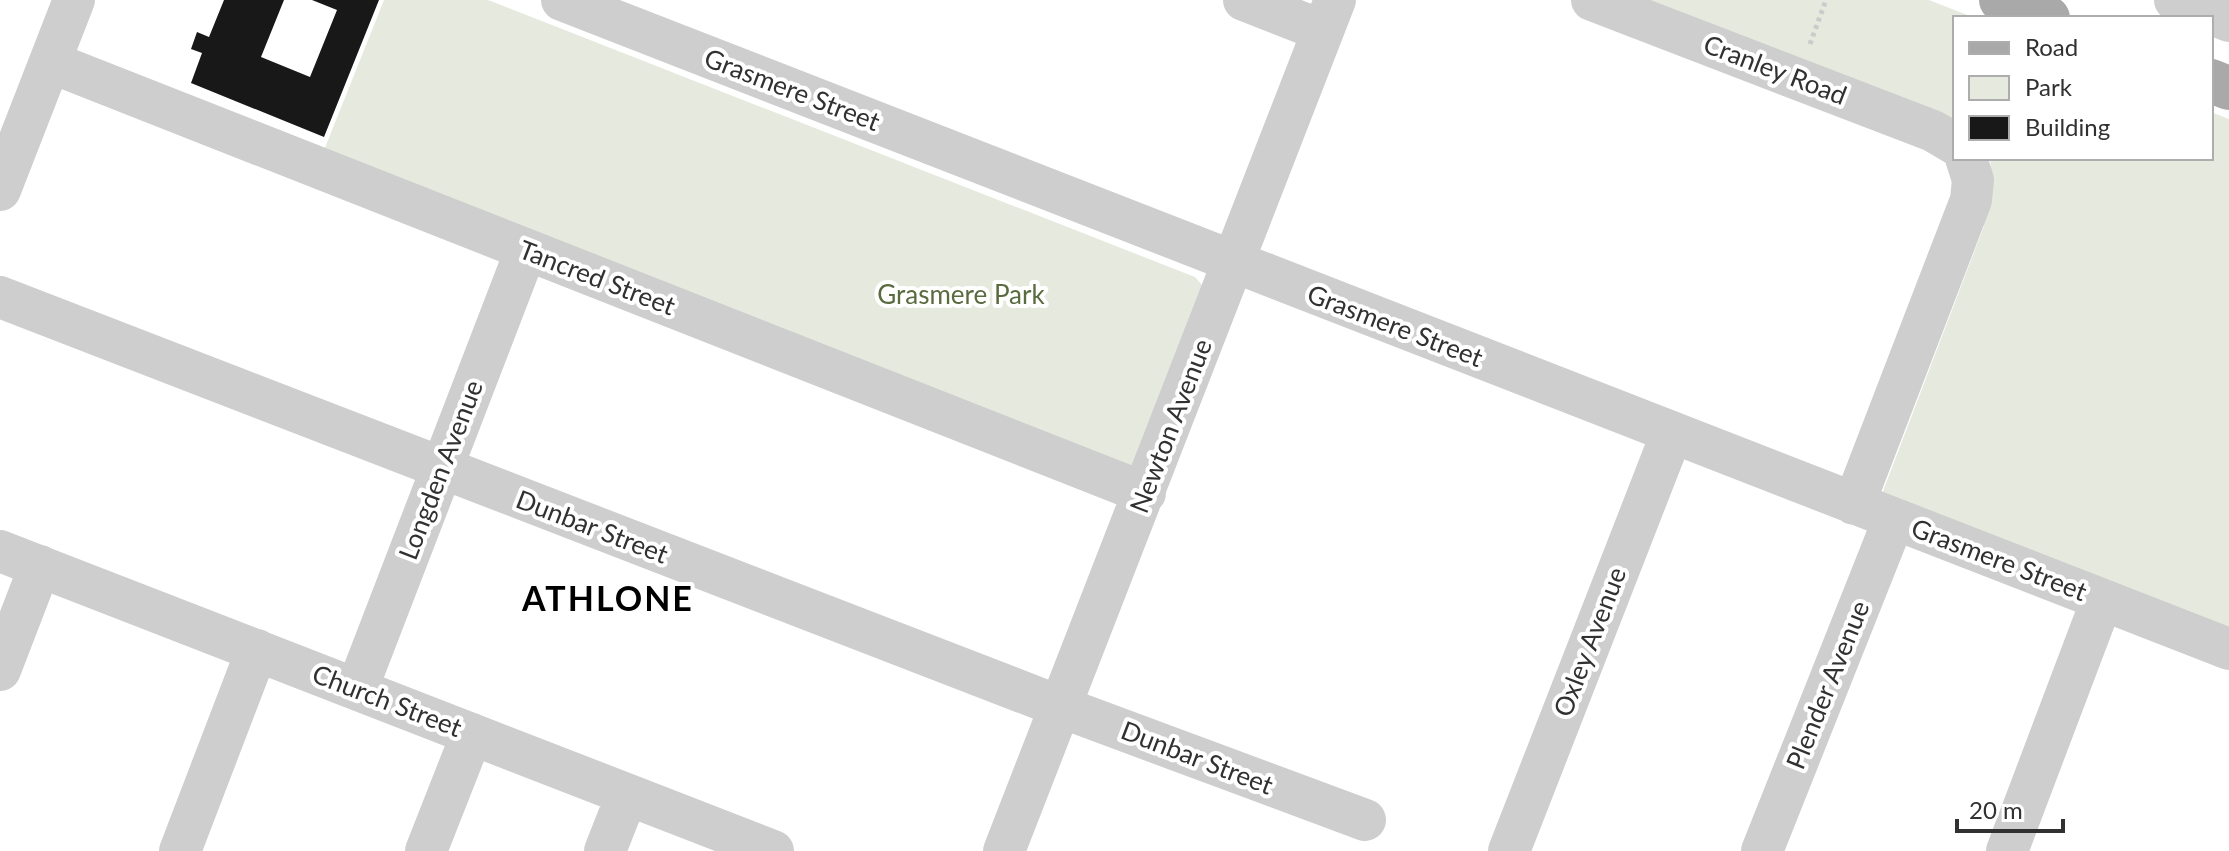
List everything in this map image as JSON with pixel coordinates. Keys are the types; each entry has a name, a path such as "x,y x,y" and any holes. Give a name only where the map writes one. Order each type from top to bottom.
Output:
{"main road":[{"path":"2001,0 2043,16"}],"street":[{"path":"0,190 74,0"},
{"name":"Grasmere Street","path":"562,0 2229,649"},
{"path":"1244,0 1329,16"},
{"name":"Cranley Road","path":"1592,0 1933,131 1953,143"},
{"path":"2175,0 2229,21"},
{"name":"Newton Avenue","path":"1004,851 1329,16"},
{"name":"Tancred Street","path":"50,62 1145,493"},
{"path":"1854,504 1971,200 1973,180 1967,160"},
{"name":"Longden Avenue","path":"357,689 526,250"},
{"name":"Dunbar Street","path":"0,297 1061,707 1365,820"},
{"name":"Oxley Avenue","path":"1509,851 1672,433"},
{"name":"Plender Avenue","path":"1762,851 1894,519"},
{"name":"Church Street","path":"0,551 773,851"},
{"path":"0,670 40,566"},
{"path":"2007,851 2102,600"},
{"path":"180,851 257,650"},
{"path":"426,851 472,734"},
{"path":"605,851 627,795"}],"green space":[{"name":"Grasmere Park","path":"384,0 488,0 1195,277 1202,285 1133,469 322,155"},
{"path":"1636,0 1929,0 1970,16 1953,16 1953,124"},
{"path":"2213,113 2229,119 2229,634 1880,499 1984,226 1979,221 1992,183 1990,160 2213,160"}],"building":[{"path":"224,0 284,0 261,57 310,77 337,10 312,0 379,0 324,137 191,83 202,53 191,49 197,32 209,37"}],"district":[{"name":"ATHLONE","path":"608,599"}]}
